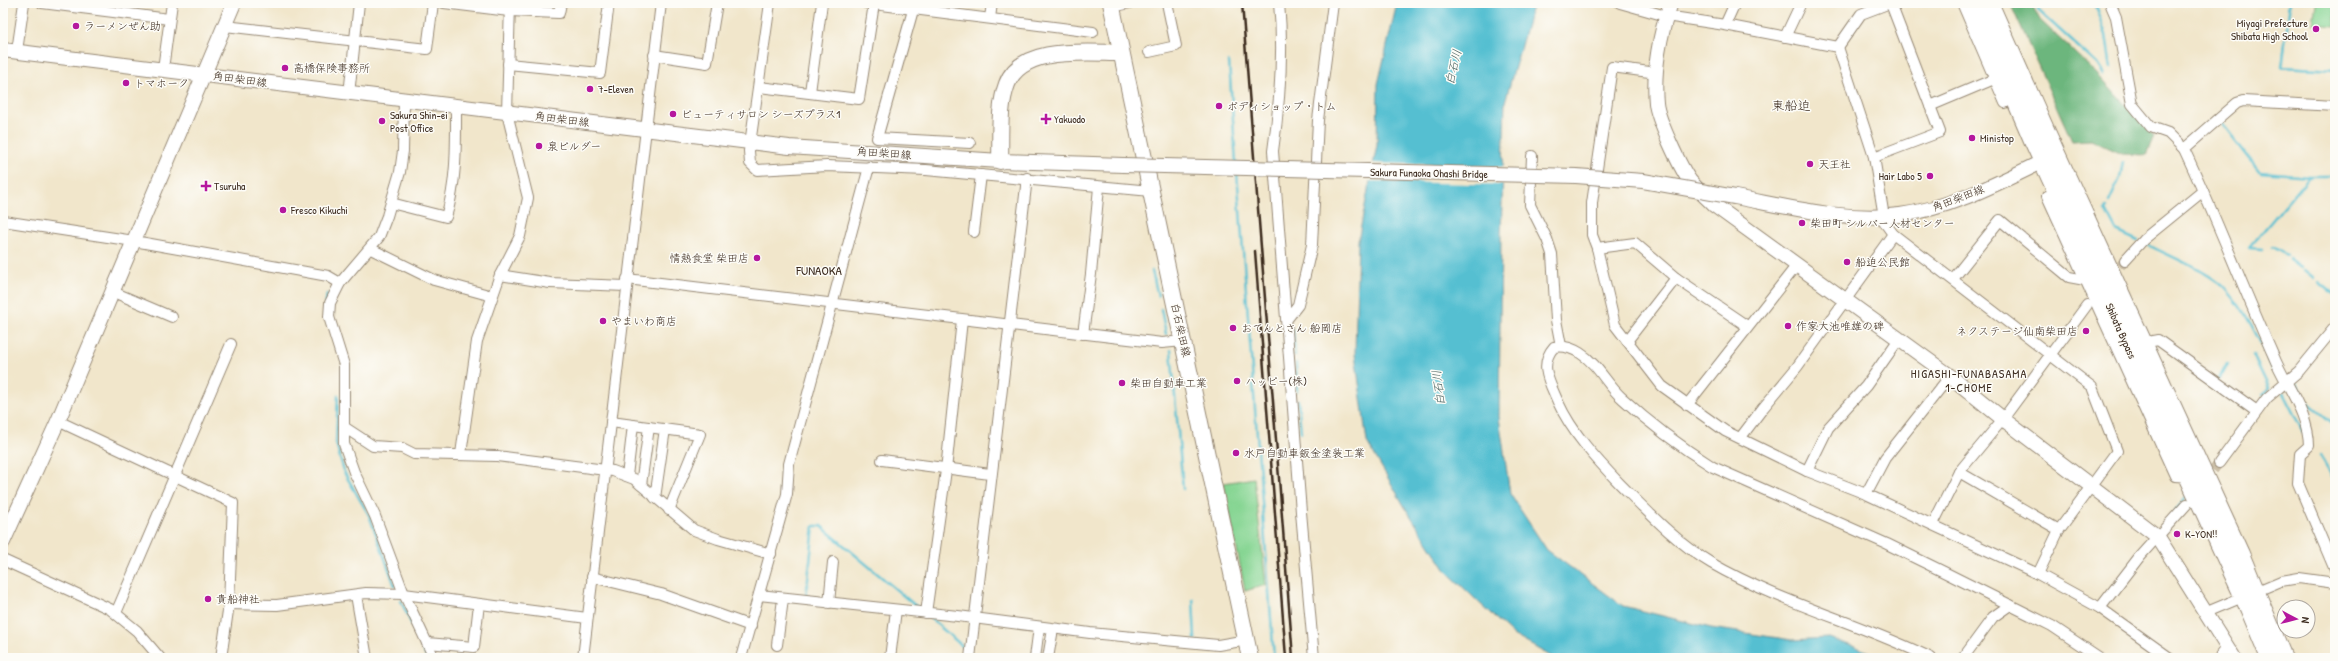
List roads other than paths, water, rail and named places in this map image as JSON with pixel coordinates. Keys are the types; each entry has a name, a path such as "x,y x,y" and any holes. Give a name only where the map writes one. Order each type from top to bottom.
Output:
{"highway":[{"name":"Shibata Bypass","path":"1974,3 1999,77 2050,158 2142,343 2250,595 2270,658"},
{"name":"Shibata Bypass","path":"1989,3 2050,158 2091,278 2189,477 2283,658"}],"main road":[{"path":"3,542 58,420 111,291 134,241 234,3"},
{"path":"1671,3 1666,16 1656,73 1656,104 1659,115 1690,180 1714,205 1950,376 2003,419 2158,537 2207,612 2231,653"},
{"name":"白石柴田線","path":"1112,5 1120,53 1151,191 1250,658"},
{"name":"角田柴田線","path":"3,50 751,143 824,150 1000,161 1122,165"},
{"path":"1000,161 1004,95 1011,76 1017,68 1026,62 1040,57 1066,53 1120,53"},
{"name":"角田柴田線","path":"1735,197 1829,214 1884,216 1916,212 1943,205 2050,158"},
{"name":"Sakura Funaoka Ohashi Bridge","path":"1122,165 1576,176 1643,182 1735,197"}],"street":[{"path":"17,51 24,3"},
{"path":"42,3 170,19"},
{"path":"163,69 172,3"},
{"path":"348,94 359,3"},
{"path":"225,26 427,50 433,3"},
{"path":"444,3 510,7 560,14 561,3"},
{"path":"508,64 600,73 609,3"},
{"path":"584,658 587,618 606,470 626,283 646,130 660,3"},
{"path":"654,55 707,63 717,3"},
{"path":"770,3 749,159 753,167 757,170 827,166 869,167 1027,178 1099,187 1151,191"},
{"path":"810,92 822,3"},
{"path":"990,18 992,3"},
{"path":"1112,5 1130,3"},
{"path":"1150,52 1176,46 1167,3"},
{"path":"1279,3 1283,43 1279,114 1273,151 1314,658"},
{"path":"1287,319 1298,304 1303,290 1312,245 1318,120 1333,3"},
{"path":"1725,25 1735,3"},
{"path":"1785,37 1801,3"},
{"path":"1838,47 1861,14 1890,3 1940,132 1874,157"},
{"path":"1962,3 1999,77 2005,103"},
{"path":"2110,3 2116,16 2132,104 2151,127 2168,133 2184,149 2309,434 2309,446 2300,454 2298,483 2335,570"},
{"path":"759,87 859,99 870,4 915,6 1093,32"},
{"path":"1623,4 1666,16 1725,25 1838,47"},
{"path":"915,6 877,138 970,143"},
{"path":"461,454 478,341 500,275 520,236 528,198 507,113 510,7"},
{"path":"1838,47 1874,157 1885,223 1893,234 2092,388 2117,451 2059,530 2038,574"},
{"path":"1656,73 1612,67 1592,203 1592,235 1597,248 1616,325 1662,386 1687,405 1725,430 1807,471 1866,494 2038,574 2100,608 2170,658"},
{"path":"1930,106 1999,77"},
{"path":"404,100 403,151 391,203 379,237 371,249 340,283 330,303 329,318 344,365 344,444 354,472 375,516 404,594 434,658"},
{"path":"2184,149 2237,103 2244,101 2335,106"},
{"path":"391,203 446,218 453,196 456,169 456,107"},
{"path":"1532,156 1530,205 1547,239 1552,254 1556,314 1561,346"},
{"path":"741,658 760,595 787,494 789,464 869,167"},
{"path":"974,232 981,175"},
{"path":"970,658 990,474 1027,178"},
{"path":"1083,334 1091,274 1099,187"},
{"path":"2126,260 2144,239 2203,192"},
{"path":"2047,196 2091,278"},
{"path":"1953,279 2000,220 2069,277 2091,278"},
{"path":"3,221 134,241 328,276 340,283"},
{"path":"1741,437 1762,408 1797,367 1893,234"},
{"path":"1597,248 1635,243 1676,278 1747,326"},
{"path":"371,249 434,280 492,296"},
{"path":"1687,405 1747,326 1797,265"},
{"path":"500,275 550,283 626,283 831,304 1162,343 1183,341"},
{"path":"1627,341 1676,278"},
{"path":"111,291 172,317"},
{"path":"1932,524 1959,472 2003,419 2049,354 2087,305"},
{"path":"926,613 946,470 962,320"},
{"path":"2219,463 2267,398 2299,371 2335,327"},
{"path":"1807,471 1828,428 1866,386 1899,339"},
{"path":"2142,343 2158,340 2257,411"},
{"path":"116,613 230,344"},
{"path":"1931,658 1742,578 1711,563 1677,538 1614,478 1572,428 1561,408 1545,371 1550,352 1554,347 1561,346 1571,348 1591,361 1620,397 1686,450 1713,467 1887,544 2052,626 2100,658"},
{"path":"1866,494 1885,458 1950,376"},
{"path":"58,420 233,503 229,604 221,658"},
{"path":"611,422 700,434 670,510"},
{"path":"627,476 633,425"},
{"path":"344,427 373,446 402,448 414,454 497,456 606,470 627,476 641,485 694,530 718,539 771,554"},
{"path":"641,485 649,427"},
{"path":"655,498 665,429"},
{"path":"882,460 946,470 990,474"},
{"path":"1959,472 2059,530"},
{"path":"2100,608 2140,556 2187,504"},
{"path":"3,560 99,602 116,613 137,631 160,658"},
{"path":"829,603 833,562"},
{"path":"592,577 661,594 750,626"},
{"path":"2207,612 2281,581 2299,578 2335,583"},
{"path":"229,604 277,605 356,595 404,594 587,618"},
{"path":"356,595 367,658"},
{"path":"760,595 783,599 926,613 1053,629 1218,645 1247,640"},
{"path":"777,645 783,599"},
{"path":"427,643 474,647 479,604"},
{"path":"1963,658 1993,617 2010,605"},
{"path":"890,658 896,610"},
{"path":"1035,658 1039,627"},
{"path":"1048,658 1053,629"},
{"path":"2218,658 2231,653"}],"water":[{"name":"白石川","path":"1397,3 1533,3 1505,102 1501,236 1499,417 1510,494 1547,550 1623,606 1711,628 1792,640 1829,638 1887,658 1554,658 1513,635 1447,572 1406,509 1367,442 1355,354 1358,241 1377,145 1378,84"}],"waterway":[{"path":"2036,3 2039,11 2097,64 2104,75"},
{"path":"2094,3 2106,35 2111,68"},
{"path":"2290,3 2282,67 2335,70"},
{"path":"1229,62 1236,163"},
{"path":"2221,122 2260,172 2311,176"},
{"path":"2109,202 2120,178 2123,162"},
{"path":"1237,172 1274,658"},
{"path":"2263,249 2249,248 2307,179 2312,176 2335,176"},
{"path":"2106,207 2105,210 2116,231 2138,241"},
{"path":"2144,243 2198,269 2225,288 2234,298 2248,319 2277,378"},
{"path":"2272,247 2286,255"},
{"path":"2289,258 2301,267"},
{"path":"2304,270 2314,278"},
{"path":"1152,271 1158,296"},
{"path":"2319,282 2335,295"},
{"path":"325,309 327,294"},
{"path":"1161,309 1166,334"},
{"path":"1293,330 1295,356"},
{"path":"1171,350 1183,489"},
{"path":"2253,355 2269,388 2263,395"},
{"path":"1296,363 1297,391"},
{"path":"2219,379 2227,364"},
{"path":"2297,383 2304,399 2335,425"},
{"path":"2283,393 2303,432"},
{"path":"338,395 336,443 341,461 345,474 369,515 395,586"},
{"path":"1298,400 1301,432"},
{"path":"2320,455 2335,481"},
{"path":"2174,511 2186,497"},
{"path":"806,597 814,526 821,526 918,608"},
{"path":"1193,600 1195,639"},
{"path":"401,601 427,658"},
{"path":"930,618 968,651"}],"tunnel":[{"path":"2111,278 2125,260"},
{"path":"2204,482 2219,463"}],"railway":[{"path":"1242,3 1293,658"},
{"path":"1255,251 1286,658"}],"place":[{"name":"ラーメンぜん助","path":"76,26"},
{"name":"Miyagi Prefecture Shibata High School","path":"2316,29"},
{"name":"高橋保険事務所","path":"285,68"},
{"name":"トマホーク","path":"126,83"},
{"name":"7-Eleven","path":"590,89"},
{"name":"ボディショップ・トム","path":"1219,106"},
{"name":"ビューティサロン シーズプラス1","path":"673,114"},
{"name":"Yakuodo","path":"1046,119"},
{"name":"Sakura Shin-ei Post Office","path":"382,121"},
{"name":"Ministop","path":"1972,138"},
{"name":"泉ビルダー","path":"539,146"},
{"name":"天王社","path":"1810,164"},
{"name":"Hair Labo 5","path":"1930,176"},
{"name":"Tsuruha","path":"206,186"},
{"name":"Fresco Kikuchi","path":"283,210"},
{"name":"柴田町 シルバー人材センター","path":"1802,223"},
{"name":"情熱食堂 柴田店","path":"757,258"},
{"name":"船迫公民館","path":"1847,262"},
{"name":"やまいわ商店","path":"603,321"},
{"name":"作家大池唯雄の碑","path":"1788,326"},
{"name":"おてんとさん 船岡店","path":"1233,328"},
{"name":"ネクステージ仙南柴田店","path":"2086,331"},
{"name":"ハッピー(株)","path":"1237,381"},
{"name":"柴田自動車工業","path":"1122,383"},
{"name":"水戸自動車鈑金塗装工業","path":"1236,453"},
{"name":"K-YON!!","path":"2177,534"},
{"name":"貴船神社","path":"208,599"}],"district":[{"name":"東船迫","path":"1791,105"},
{"name":"FUNAOKA","path":"819,270"},
{"name":"HIGASHI-FUNABASAMA 1-CHOME","path":"1969,380"}]}
